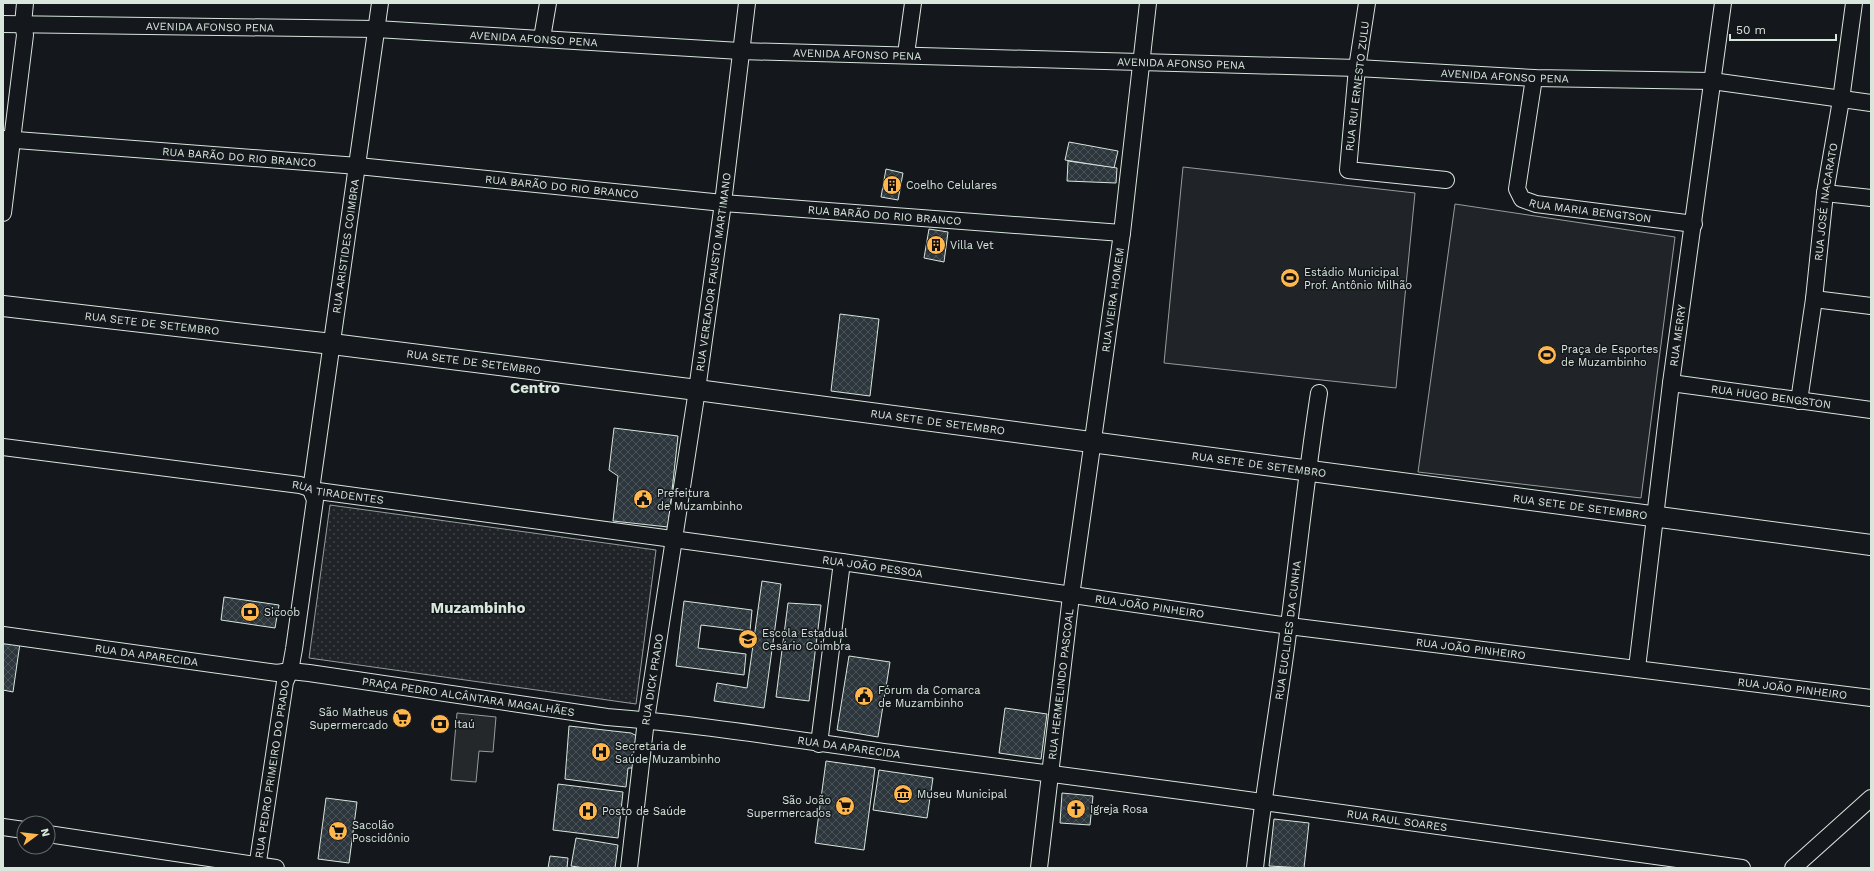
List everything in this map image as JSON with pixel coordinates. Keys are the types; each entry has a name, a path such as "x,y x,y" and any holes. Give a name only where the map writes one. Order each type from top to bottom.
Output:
{"main road":[{"name":"RUA SETE DE SETEMBRO","path":"3,306 332,344 697,390 1871,546"}],"street":[{"path":"3,213 8,140 25,35 23,24 25,3"},
{"name":"RUA ARISTIDES COIMBRA","path":"311,490 380,3"},
{"path":"542,38 548,3"},
{"name":"RUA VEREADOR FAUSTO MARTIMANO","path":"673,540 697,390 723,203 740,51 747,3"},
{"path":"906,54 913,3"},
{"name":"RUA VIEIRA HOMEM","path":"1071,596 1122,233 1148,3"},
{"name":"RUA RUI ERNESTO ZULU","path":"1367,3 1357,68 1348,170 1446,180"},
{"name":"RUA MERRY","path":"1637,668 1671,384 1723,3"},
{"name":"RUA JOSÉ INACARATO","path":"1799,401 1814,299 1825,193 1841,100 1854,3"},
{"name":"AVENIDA AFONSO PENA","path":"3,24 376,29 740,51 906,54 1357,68 1534,78 1712,81 1871,103"},
{"name":"RUA MARIA BENGTSON","path":"1534,78 1517,189 1522,199 1536,204 1694,224"},
{"name":"RUA BARÃO DO RIO BRANCO","path":"8,140 358,166 723,203 1122,233"},
{"path":"1825,193 1871,198"},
{"path":"1814,299 1871,306"},
{"name":"RUA HUGO BENGSTON","path":"1671,384 1871,410"},
{"name":"RUA EUCLIDES DA CUNHA","path":"1255,868 1262,802 1289,626 1307,470 1318,393"},
{"name":"RUA TIRADENTES","path":"3,447 285,483 311,490 673,540"},
{"name":"RUA PEDRO PRIMEIRO DO PRADO","path":"257,866 285,682 290,671 315,500 311,490"},
{"name":"RUA JOÃO PESSOA","path":"673,540 842,562 1071,596"},
{"name":"RUA DICK PRADO","path":"629,868 646,720 673,540"},
{"path":"819,744 842,562"},
{"name":"RUA JOÃO PINHEIRO","path":"1071,596 1289,626 1871,698"},
{"name":"RUA HERMELINDO PASCOAL","path":"1039,868 1071,596"},
{"name":"RUA DA APARECIDA","path":"3,635 277,673 290,671"},
{"name":"PRAÇA PEDRO ALCÂNTARA MAGALHÃES","path":"290,671 607,717 646,720"},
{"name":"RUA DA APARECIDA","path":"646,720 819,744 1051,773"},
{"name":"RUA RAUL SOARES","path":"1051,773 1742,868"},
{"path":"1794,867 1871,798"},
{"path":"3,827 16,829"},
{"path":"56,835 276,868"}],"shaded area":[{"name":"Estádio Municipal Prof. Antônio Milhão","path":"1183,167 1415,193 1396,388 1164,363"},
{"name":"Praça de Esportes de Muzambinho","path":"1455,204 1675,237 1641,498 1418,472"},
{"path":"330,505 656,550 636,704 309,658"},
{"path":"457,713 496,717 493,752 479,751 476,782 451,780"}],"building":[{"path":"1069,142 1118,151 1114,168 1065,160"},
{"path":"1068,161 1117,168 1116,183 1067,181"},
{"name":"Coelho Celulares","path":"886,169 903,173 898,200 881,197"},
{"name":"Villa Vet","path":"929,229 948,232 944,262 924,258"},
{"path":"840,314 879,319 870,396 831,391"},
{"name":"Prefeitura de Muzambinho","path":"614,428 678,436 668,527 613,521 618,476 609,470"},
{"path":"762,581 781,584 764,708 714,701 717,683 747,688"},
{"name":"Sicoob","path":"224,597 279,605 275,628 221,620"},
{"path":"684,601 752,610 750,631 701,625 698,648 746,654 744,675 676,666"},
{"path":"788,603 821,605 809,701 776,697"},
{"path":"3,640 20,643 13,692 3,690"},
{"name":"Fórum da Comarca de Muzambinho","path":"849,656 890,662 878,737 837,730"},
{"path":"1005,708 1047,714 1041,759 999,753"},
{"name":"Secretaria de Saúde Muzambinho","path":"569,726 631,733 637,736 633,768 628,768 626,787 565,779"},
{"name":"São João Supermercados","path":"826,761 875,768 864,850 815,843"},
{"name":"Museu Municipal","path":"879,770 933,778 927,818 873,810"},
{"name":"Posto de Saúde","path":"558,784 623,792 618,838 553,830"},
{"name":"Igreja Rosa","path":"1062,793 1093,796 1090,825 1060,823"},
{"name":"Sacolão Poscidônio","path":"326,798 357,802 349,863 318,859"},
{"path":"1274,819 1309,823 1304,868 1269,866"},
{"path":"576,838 618,845 615,868 585,868 571,866"},
{"path":"550,856 568,858 567,868 548,868"}],"place":[{"name":"Coelho Celulares","path":"892,185"},
{"name":"Villa Vet","path":"936,245"},
{"name":"Estádio Municipal Prof. Antônio Milhão","path":"1290,278"},
{"name":"Praça de Esportes de Muzambinho","path":"1547,355"},
{"name":"Prefeitura de Muzambinho","path":"643,499"},
{"name":"Sicoob","path":"250,612"},
{"name":"Escola Estadual Cesário Coimbra","path":"748,639"},
{"name":"Fórum da Comarca de Muzambinho","path":"864,696"},
{"name":"São Matheus Supermercado","path":"402,718"},
{"name":"Itaú","path":"440,724"},
{"name":"Secretaria de Saúde Muzambinho","path":"601,752"},
{"name":"Museu Municipal","path":"903,794"},
{"name":"São João Supermercados","path":"845,806"},
{"name":"Igreja Rosa","path":"1076,809"},
{"name":"Posto de Saúde","path":"588,811"},
{"name":"Sacolão Poscidônio","path":"338,831"}],"district":[{"name":"Centro","path":"535,388"},
{"name":"Muzambinho","path":"478,608"}]}
